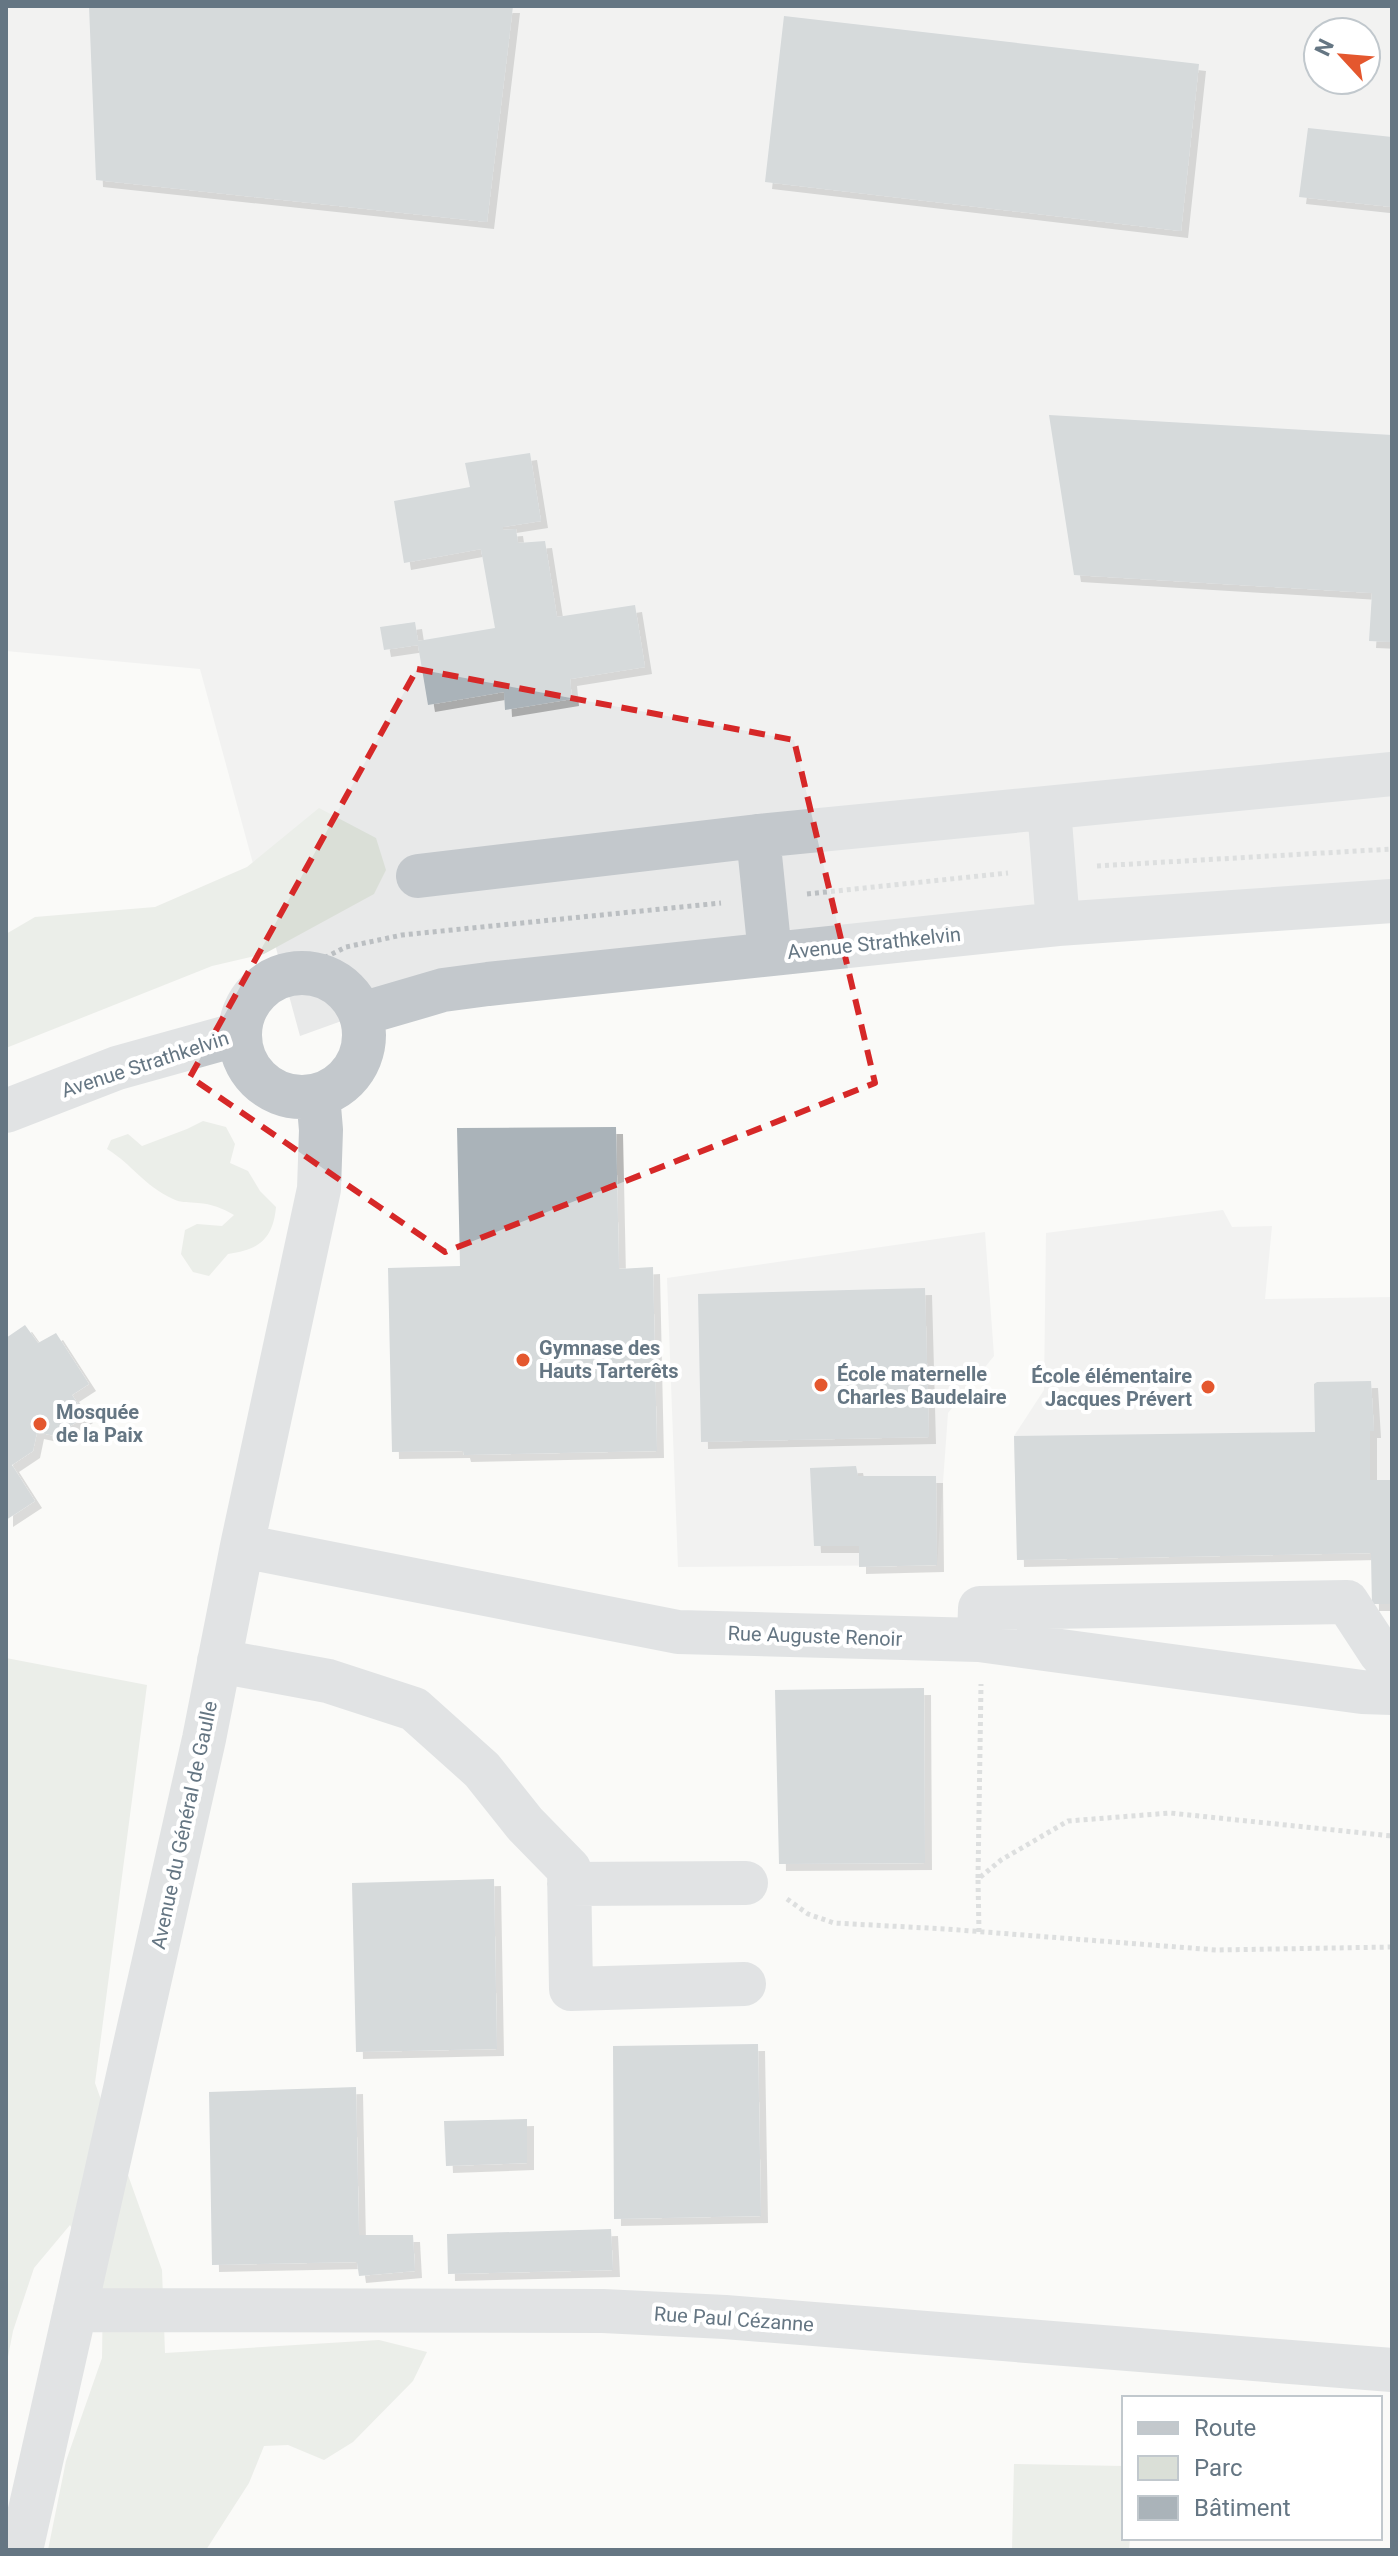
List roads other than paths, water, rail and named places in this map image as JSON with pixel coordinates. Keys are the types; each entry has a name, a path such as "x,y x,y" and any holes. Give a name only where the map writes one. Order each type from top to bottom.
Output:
{"street":[{"path":"418,876 758,836 1392,774"},
{"path":"1049,808 1058,924"},
{"path":"758,836 770,954"},
{"name":"Avenue Strathkelvin","path":"361,1014 443,990 770,954 1058,924 1392,901"},
{"path":"296,972 317,974 336,982 351,996 361,1014 364,1034 361,1054 351,1073 337,1087 318,1095 295,1097 273,1091 255,1076 243,1057 239,1034 243,1011 256,992 274,978 296,972"},
{"name":"Avenue Strathkelvin","path":"6,1111 117,1068 239,1034"},
{"name":"Avenue du Général de Gaulle","path":"21,2550 204,1739 319,1189 321,1130 318,1095"},
{"name":"Rue Auguste Renoir","path":"242,1546 678,1632 979,1640 1362,1692 1392,1693"},
{"path":"979,1640 980,1608 1347,1602 1381,1654 1392,1653"},
{"path":"219,1661 328,1681 414,1709 482,1770 525,1824 569,1869 571,1989 744,1984"},
{"path":"569,1884 746,1883"},
{"name":"Rue Paul Cézanne","path":"75,2310 603,2311 725,2317 1392,2370"}],"place":[{"name":"Gymnase des Hauts Tarterêts","path":"523,1360"},
{"name":"École maternelle Charles Baudelaire","path":"821,1385"},
{"name":"École élémentaire Jacques Prévert","path":"1208,1387"},
{"name":"Mosquée de la Paix","path":"40,1424"}]}
